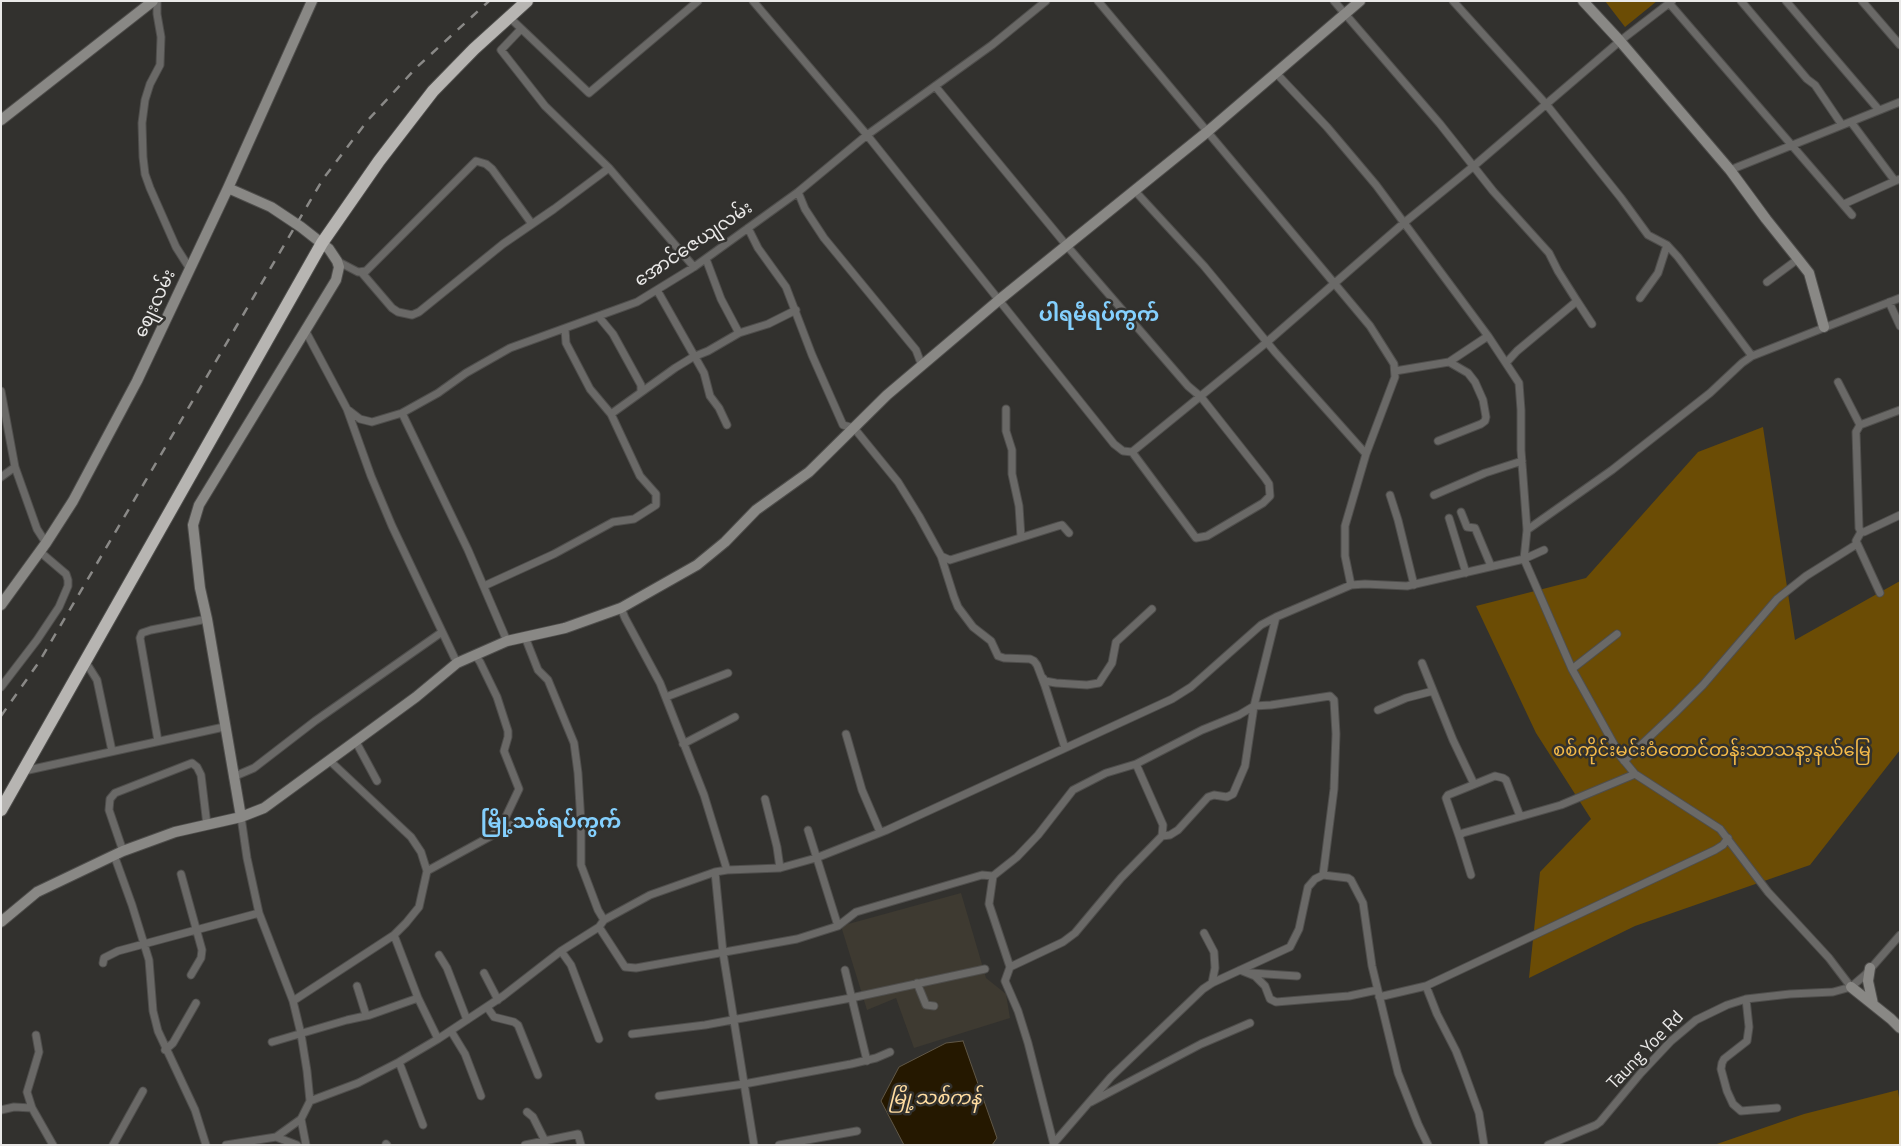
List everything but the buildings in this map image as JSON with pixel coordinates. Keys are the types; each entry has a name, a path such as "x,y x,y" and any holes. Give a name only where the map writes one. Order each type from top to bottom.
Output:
{"highway":[{"path":"1,810 322,243 379,161 433,91 527,1"}],"street":[{"path":"1,120 155,1 161,37 160,65 150,84 145,100 142,123 145,174 176,247 190,269"},
{"name":"စျေးလမ်း","path":"1,605 73,501 137,381 228,188 312,1"},
{"path":"509,17 588,93 698,1"},
{"path":"753,1 867,135 1114,444 1123,451 1132,452 1201,397 1620,41 1671,2 1852,215"},
{"name":"အောင်ဇေယျလမ်း","path":"347,408 360,419 372,422 402,413 510,348 637,302 706,259 798,192 867,135 992,45 1046,1"},
{"path":"1098,1 1335,283 1370,326 1394,364 1395,372 1366,454 1345,526 1345,556 1352,585"},
{"path":"1334,1 1440,124 1473,167 1549,254 1592,324"},
{"path":"1,922 37,892 118,853 175,832 241,817 264,808 416,697 457,663 508,641 565,628 622,608 697,565 725,542 756,510 809,472 887,396 999,300 1136,191 1360,1"},
{"path":"1454,1 1546,104 1622,198 1648,235 1667,245 1678,257 1752,356"},
{"path":"1583,1 1620,41 1730,170 1798,258 1809,273 1824,327"},
{"path":"1741,1 1815,85 1842,125"},
{"path":"1786,1 1879,110"},
{"path":"1862,1 1900,45"},
{"path":"521,29 501,50 545,106 609,168 694,267"},
{"path":"1276,73 1376,185 1488,336 1519,383 1522,410 1522,461 1527,530 1524,559 1572,669 1624,761 1635,774 1720,829 1768,892 1829,958 1851,987 1900,1028"},
{"path":"935,86 1067,246 1188,386 1201,397 1268,484 1270,496 1263,503 1207,536 1196,538 1132,452"},
{"path":"1730,170 1900,102"},
{"path":"1844,204 1897,180 1851,122"},
{"path":"362,273 372,267 476,161 486,164 492,169 532,224"},
{"path":"228,188 272,207 322,243 337,261 352,270 362,273 392,308 406,315 412,315 419,312 503,244 609,168"},
{"path":"1136,191 1204,266 1267,342 1366,454"},
{"path":"798,192 805,209 824,238 916,350 922,366"},
{"path":"748,228 758,248 786,287 812,355 843,425 854,428 898,482 932,535 941,556 954,598 973,627 991,641 998,656 1034,661 1042,677 1065,748"},
{"path":"1640,298 1658,273 1667,245"},
{"path":"1767,282 1798,258"},
{"path":"706,259 721,299 739,333"},
{"path":"306,1145 302,1119 310,1100 301,1034 293,1001 259,913 247,858 200,588 193,530 199,505 336,280 339,273 337,261"},
{"path":"657,290 704,374 710,396 719,408 727,425"},
{"path":"1527,530 1612,470 1710,393 1752,356 1900,298"},
{"path":"1506,363 1517,351 1577,300"},
{"path":"1889,302 1900,326"},
{"path":"611,414 693,357 708,351 739,333 768,324 796,310"},
{"path":"599,317 618,342 641,385 641,392"},
{"path":"484,586 554,554 613,522 634,518 656,505 656,494 640,476 611,414 590,389 566,343 565,329"},
{"path":"306,330 347,408 371,476 392,526 457,663"},
{"path":"1395,372 1449,362 1488,336"},
{"path":"1438,441 1481,424 1486,417 1483,400 1475,382 1468,373 1449,362"},
{"path":"1838,382 1860,425"},
{"path":"1,392 15,467 38,529 42,547 66,574 68,586 59,607 37,640 1,687"},
{"path":"1006,409 1006,431 1012,450 1012,474 1019,506 1021,537"},
{"path":"1861,532 1859,528 1856,432 1860,425 1900,410"},
{"path":"402,413 508,641"},
{"path":"1434,495 1485,472 1522,461"},
{"path":"1,477 15,467"},
{"path":"1390,495 1414,585"},
{"path":"1461,512 1467,527 1475,528 1491,566"},
{"path":"1880,593 1857,544 1858,537 1861,532 1900,515"},
{"path":"1449,518 1466,573"},
{"path":"941,556 950,560 1062,525 1069,533"},
{"path":"1624,761 1702,685 1776,599 1806,576 1857,544"},
{"path":"310,1100 358,1083 438,1039 498,1000 561,951 599,927 604,920 650,895 715,872 780,868 816,858 880,832 1172,699 1191,687 1261,625 1276,616 1352,585 1414,585 1524,559 1544,550"},
{"path":"622,608 625,618 666,697 704,795 727,870"},
{"path":"1042,677 1045,681 1056,683 1087,685 1099,683 1112,664 1116,642 1152,609"},
{"path":"1010,967 1063,942 1075,933 1121,878 1162,836 1170,835 1178,830 1208,797 1214,795 1226,797 1233,794 1245,766 1254,706 1276,616"},
{"path":"158,741 140,638 142,633 207,620"},
{"path":"233,777 254,768 330,710 442,632"},
{"path":"1572,669 1617,634"},
{"path":"525,637 538,670 548,680 574,743 582,823 581,865 598,910 604,920"},
{"path":"426,871 494,835 501,827 519,789 504,751 508,731 497,697 475,654"},
{"path":"85,660 97,680 112,751"},
{"path":"1422,663 1453,740 1474,784"},
{"path":"666,697 728,673"},
{"path":"1378,710 1406,698 1433,691"},
{"path":"1054,1144 1018,1010 1005,981 1010,967 990,910 989,900 993,876 1017,857 1038,835 1074,790 1106,773 1136,764 1254,706 1330,696 1334,700 1336,734 1334,790 1323,875"},
{"path":"683,744 735,717"},
{"path":"24,771 224,727"},
{"path":"846,734 862,790 880,832"},
{"path":"356,742 377,781"},
{"path":"293,1001 394,935 406,924 420,906 426,871 421,852 411,837 330,761"},
{"path":"206,1145 195,1110 165,1050 158,1031 153,1010 148,960 118,853 109,810 110,799 115,793 192,763 198,767 201,774 207,824"},
{"path":"1136,764 1158,810 1163,825 1162,836"},
{"path":"1460,836 1471,830 1561,805 1635,774"},
{"path":"1471,875 1460,836 1446,798 1448,795 1495,776 1503,778 1506,780 1520,816"},
{"path":"765,799 777,847 780,868"},
{"path":"501,827 521,823"},
{"path":"808,830 838,926"},
{"path":"1379,998 1426,986 1715,850 1723,845 1728,838"},
{"path":"715,872 723,953 754,1145"},
{"path":"181,874 202,954 191,975"},
{"path":"599,927 625,968 636,968 797,939 838,926 856,912 982,875 993,876"},
{"path":"1054,1144 1085,1106 1137,1051 1212,983 1290,947 1298,930 1308,887 1315,879 1323,875 1352,880 1363,902 1372,966 1398,1073 1414,1116 1428,1145"},
{"path":"103,963 104,958 109,955 143,944 259,913"},
{"path":"1204,932 1214,952 1215,968 1212,983"},
{"path":"394,935 418,998 438,1039"},
{"path":"1851,987 1900,935"},
{"path":"561,951 571,965 599,1039"},
{"path":"439,955 447,968 467,1020"},
{"path":"1870,968 1868,981 1873,1004"},
{"path":"632,1034 734,1020 851,998 985,969"},
{"path":"845,970 867,1061"},
{"path":"1240,970 1255,976 1265,986 1270,998 1276,1002 1348,996 1377,990"},
{"path":"484,972 498,1000"},
{"path":"1248,973 1260,972 1297,976"},
{"path":"917,983 926,1005 934,1006"},
{"path":"357,986 366,1015"},
{"path":"1426,986 1437,1014 1456,1051 1479,1113 1484,1145"},
{"name":"Taung Yoe Rd","path":"1548,1145 1600,1122 1640,1074 1685,1028 1711,1012 1746,999 1833,992 1851,987"},
{"path":"272,1042 418,998"},
{"path":"1746,999 1750,1027 1747,1041 1724,1059 1722,1063 1721,1069 1727,1091 1733,1104 1741,1111 1777,1108"},
{"path":"165,1050 173,1043 196,1003"},
{"path":"487,1007 494,1017 514,1022 518,1025 538,1075"},
{"path":"1085,1106 1104,1094 1201,1044 1250,1023"},
{"path":"451,1031 465,1054 481,1096"},
{"path":"36,1035 39,1052 26,1092 32,1108 53,1145"},
{"path":"659,1096 744,1084 867,1061 890,1052"},
{"path":"399,1062 423,1125"},
{"path":"113,1145 143,1091"},
{"path":"1,1110 14,1107 32,1108"},
{"path":"527,1112 533,1117 545,1141"},
{"path":"226,1145 276,1137 302,1119"},
{"path":"778,1145 857,1131"},
{"path":"525,1145 578,1134 581,1145"},
{"path":"276,1137 295,1144"}],"shaded area":[{"path":"961,893 986,978 1006,994 1010,1018 914,1048 896,998 867,1010 841,926"}],"green space":[{"path":"1605,1 1657,1 1625,27"},
{"name":"စစ်ကိုင်းမင်းဝံတောင်တန်းသာသနာ့နယ်မြေ","path":"1763,427 1795,640 1900,581 1900,750 1810,865 1635,926 1529,978 1540,872 1591,819 1536,733 1476,606 1586,578 1698,452"},
{"path":"1898,1090 1900,1145 1714,1145 1804,1114"}],"water":[{"name":"မြို့သစ်ကန်","path":"963,1041 997,1138 992,1145 904,1145 881,1101 899,1067 946,1043"}],"railway":[{"path":"1,716 39,662 323,179 368,120 416,68 489,1"}],"district":[{"name":"ပါရမီရပ်ကွက်","path":"1099,316"},
{"name":"မြို့သစ်ရပ်ကွက်","path":"551,823"}]}
